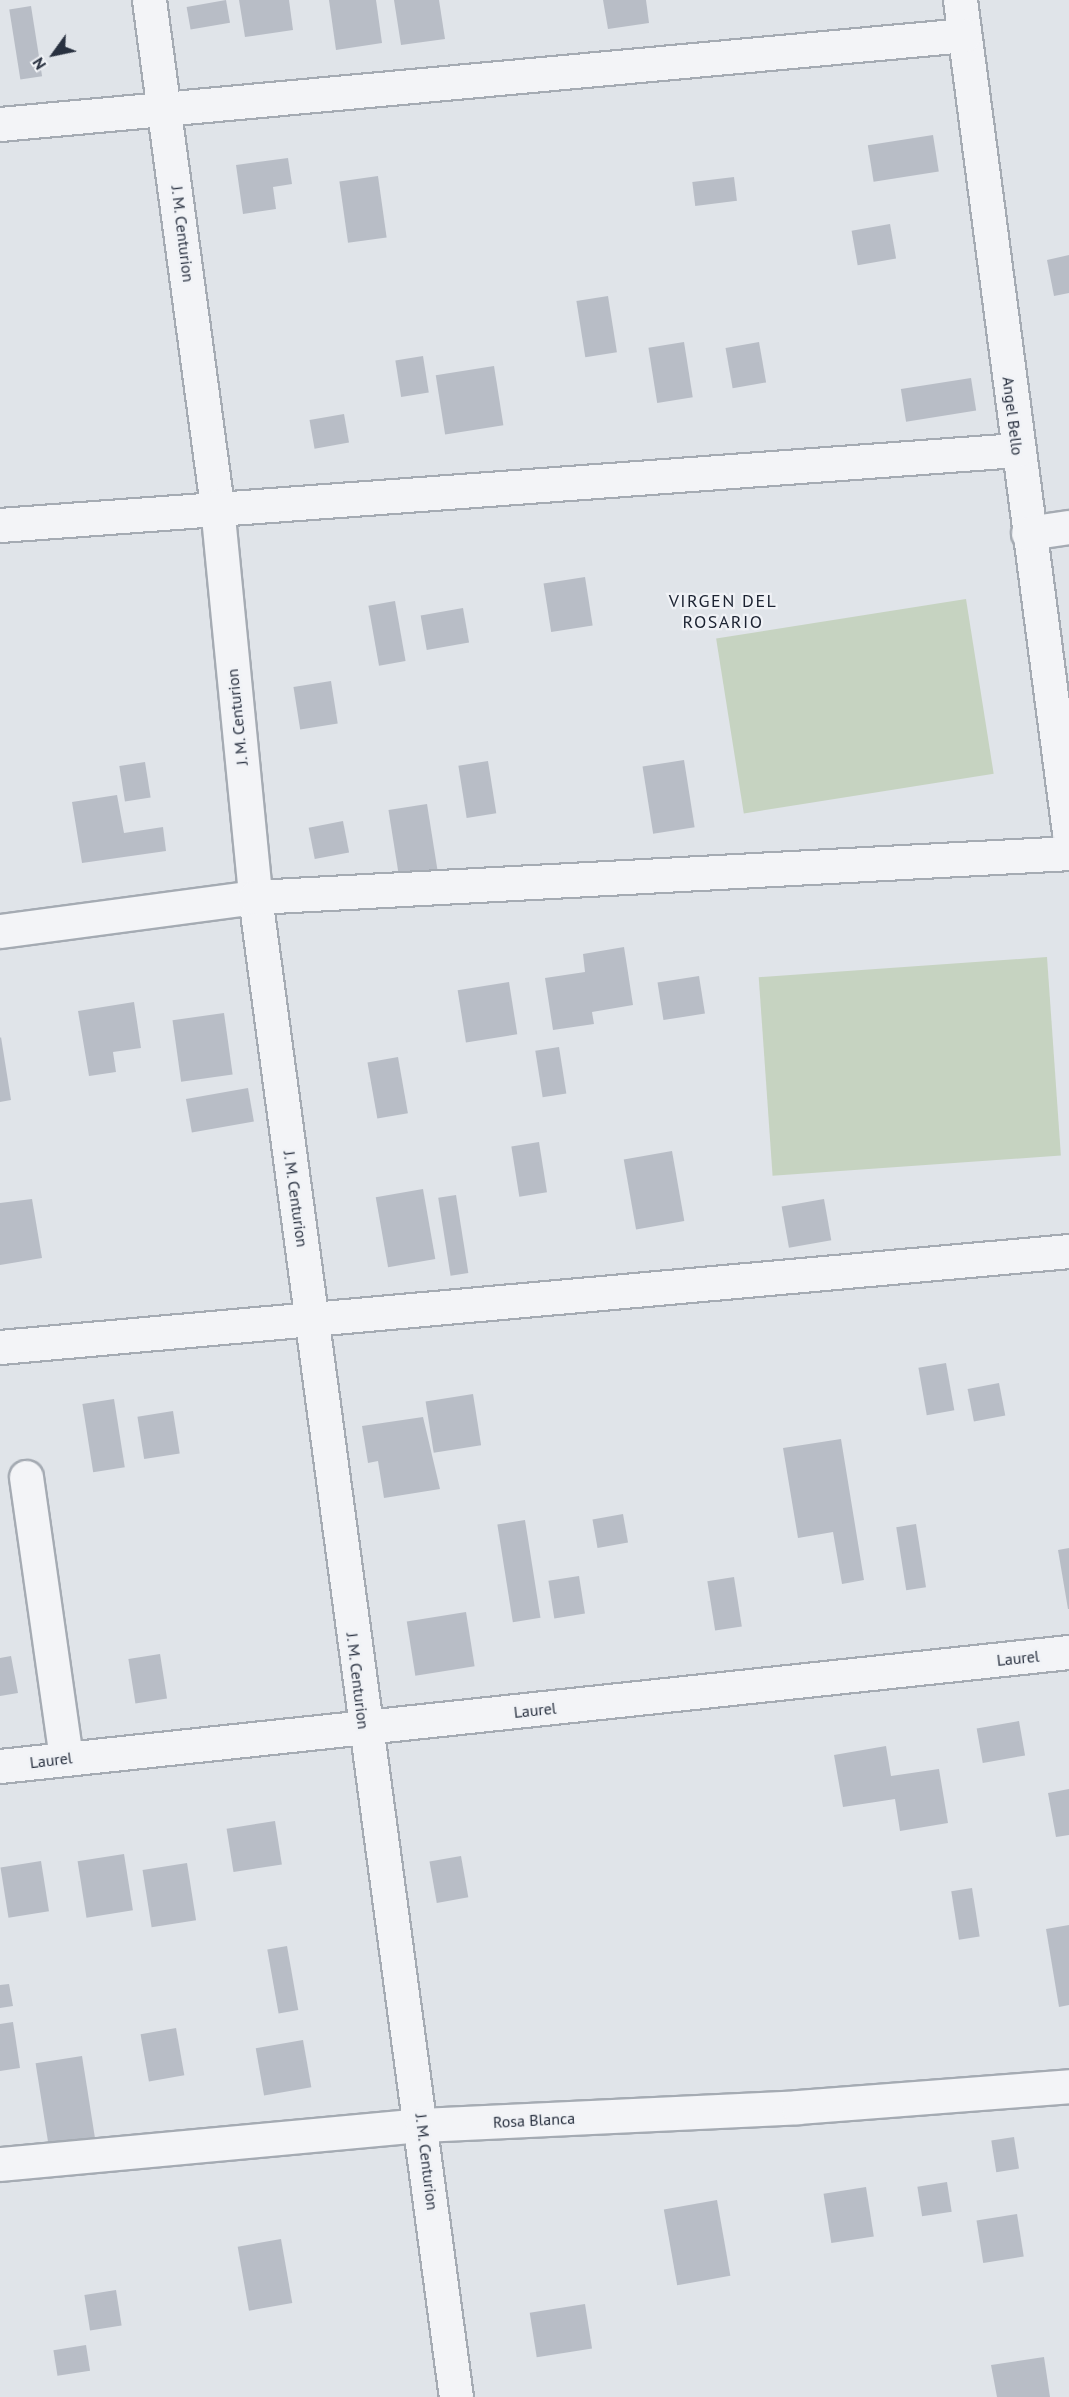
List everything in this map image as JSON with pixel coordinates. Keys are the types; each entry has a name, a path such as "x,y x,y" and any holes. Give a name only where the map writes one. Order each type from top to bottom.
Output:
{"street":[{"name":"J. M. Centurion","path":"148,0 166,109 217,506 255,897 312,1315 363,1729 422,2125 456,2397"},
{"name":"Angel Bello","path":"960,0 1017,450 1069,832"},
{"path":"0,124 964,36"},
{"path":"0,525 217,506 294,506 1017,450"},
{"path":"1028,533 1069,527"},
{"path":"0,931 255,897 1069,853"},
{"path":"0,1347 312,1315 1069,1251"},
{"path":"26,1477 66,1758"},
{"name":"Laurel","path":"0,1766 1069,1652"},
{"name":"Rosa Blanca","path":"0,2164 422,2125 798,2107 1069,2086"}],"green space":[{"path":"966,599 994,774 744,813 716,639"},
{"path":"1047,957 1061,1156 773,1176 759,977"}],"building":[{"path":"226,0 230,23 191,30 187,7"},
{"path":"239,0 289,0 293,30 245,37"},
{"path":"329,0 376,0 382,43 336,50"},
{"path":"394,0 439,0 445,39 401,45"},
{"path":"603,0 646,0 649,23 608,29"},
{"path":"31,6 42,76 20,80 9,9"},
{"path":"933,135 939,172 874,182 868,145"},
{"path":"288,158 292,184 273,187 276,209 243,214 236,165"},
{"path":"378,176 387,237 348,243 339,181"},
{"path":"734,177 737,201 695,206 692,182"},
{"path":"890,224 896,258 858,265 852,231"},
{"path":"1069,255 1069,293 1054,296 1047,260"},
{"path":"608,296 617,352 585,357 576,301"},
{"path":"684,342 693,397 657,403 648,348"},
{"path":"759,342 766,382 733,388 726,348"},
{"path":"423,356 429,393 401,397 395,360"},
{"path":"494,366 503,425 445,434 436,375"},
{"path":"971,378 976,411 906,422 901,389"},
{"path":"344,414 349,443 315,449 310,420"},
{"path":"585,577 593,625 551,632 544,584"},
{"path":"395,601 406,661 379,666 368,606"},
{"path":"463,608 469,642 427,650 421,615"},
{"path":"331,681 338,723 300,729 293,687"},
{"path":"684,760 695,827 653,834 643,767"},
{"path":"488,761 496,813 467,818 458,766"},
{"path":"145,762 151,798 125,802 119,766"},
{"path":"117,795 124,833 163,827 166,851 82,863 72,802"},
{"path":"427,804 439,878 400,884 388,810"},
{"path":"343,821 349,852 315,859 309,828"},
{"path":"624,947 633,1005 592,1012 594,1024 553,1030 545,978 585,972 583,954"},
{"path":"699,976 705,1014 663,1020 658,983"},
{"path":"509,982 517,1034 466,1042 458,990"},
{"path":"134,1002 141,1048 113,1052 116,1072 89,1076 78,1011"},
{"path":"224,1013 233,1074 181,1082 173,1020"},
{"path":"0,1038 11,1100 0,1102"},
{"path":"559,1047 566,1093 543,1097 535,1051"},
{"path":"398,1057 408,1113 377,1119 367,1062"},
{"path":"248,1088 254,1121 192,1132 186,1099"},
{"path":"539,1142 547,1192 519,1197 511,1146"},
{"path":"672,1151 684,1221 636,1229 624,1160"},
{"path":"423,1189 435,1259 388,1267 376,1197"},
{"path":"456,1195 468,1273 451,1276 438,1198"},
{"path":"32,1199 42,1258 0,1265 0,1203"},
{"path":"824,1199 831,1240 789,1248 782,1206"},
{"path":"946,1363 954,1410 927,1415 918,1368"},
{"path":"999,1383 1005,1415 974,1421 968,1389"},
{"path":"473,1394 481,1445 434,1453 426,1402"},
{"path":"114,1399 125,1467 93,1472 82,1404"},
{"path":"173,1411 180,1453 144,1459 137,1417"},
{"path":"423,1417 440,1489 384,1498 378,1461 368,1463 362,1426"},
{"path":"841,1439 864,1580 842,1584 833,1532 798,1538 783,1448"},
{"path":"623,1514 628,1543 598,1548 592,1519"},
{"path":"525,1520 540,1618 513,1622 497,1524"},
{"path":"916,1524 926,1587 906,1590 896,1527"},
{"path":"1069,1548 1069,1609 1068,1609 1058,1550"},
{"path":"579,1576 585,1614 554,1618 548,1581"},
{"path":"734,1577 742,1626 715,1631 707,1581"},
{"path":"466,1612 475,1666 415,1676 407,1621"},
{"path":"160,1654 167,1698 135,1703 128,1659"},
{"path":"11,1656 18,1693 0,1696 0,1658"},
{"path":"1019,1721 1025,1755 983,1763 977,1728"},
{"path":"886,1746 891,1776 939,1769 948,1823 900,1831 895,1799 843,1807 834,1755"},
{"path":"1069,1789 1069,1835 1056,1837 1048,1793"},
{"path":"275,1821 282,1864 233,1872 227,1829"},
{"path":"124,1854 133,1910 86,1918 78,1861"},
{"path":"461,1856 468,1897 437,1903 429,1862"},
{"path":"41,1861 49,1911 8,1918 1,1867"},
{"path":"187,1863 196,1920 152,1927 143,1870"},
{"path":"972,1888 980,1936 959,1940 951,1891"},
{"path":"1069,1925 1069,2005 1059,2007 1046,1929"},
{"path":"287,1946 298,2010 279,2013 267,1949"},
{"path":"9,1984 13,2006 0,2008 0,1985"},
{"path":"13,2022 20,2068 0,2071 0,2024"},
{"path":"176,2028 184,2075 149,2082 141,2034"},
{"path":"303,2040 311,2087 264,2096 256,2048"},
{"path":"82,2056 95,2140 49,2147 36,2063"},
{"path":"1014,2137 1019,2169 996,2172 991,2141"},
{"path":"947,2182 952,2212 922,2216 917,2187"},
{"path":"866,2187 874,2236 831,2243 824,2194"},
{"path":"717,2200 730,2276 677,2285 664,2209"},
{"path":"1017,2214 1024,2256 983,2263 977,2220"},
{"path":"281,2239 292,2303 249,2311 238,2247"},
{"path":"116,2290 122,2326 90,2331 84,2295"},
{"path":"585,2304 592,2348 537,2357 530,2313"},
{"path":"86,2345 90,2371 57,2376 53,2350"},
{"path":"1044,2357 1050,2397 997,2397 991,2365"}],"district":[{"name":"VIRGEN DEL ROSARIO","path":"723,612"}]}
